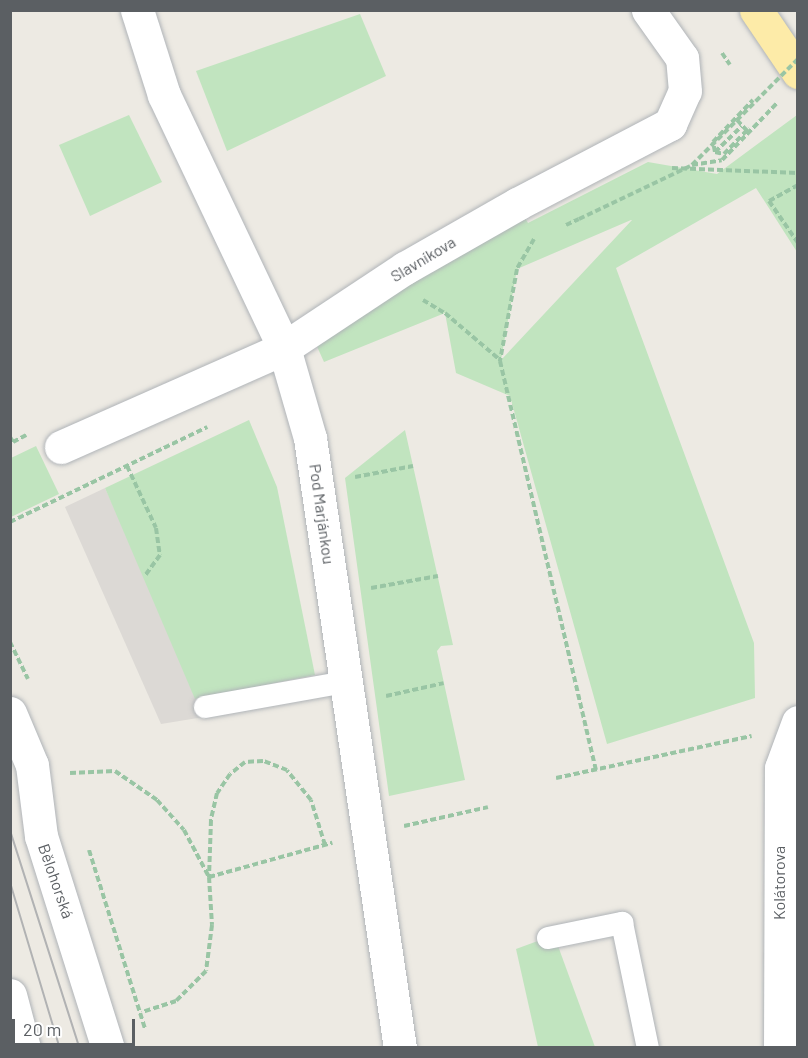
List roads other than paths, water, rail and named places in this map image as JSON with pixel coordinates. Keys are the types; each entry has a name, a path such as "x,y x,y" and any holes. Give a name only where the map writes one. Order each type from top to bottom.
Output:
{"main road":[{"path":"756,10 789,85"}],"street":[{"name":"Pod Marjánkou","path":"137,10 164,95 285,348 310,438 400,1047"},
{"name":"Slavníkova","path":"61,447 285,348 388,280 517,204 670,124 685,91 682,58 648,10"},
{"name":"Bělohorská","path":"10,713 32,765 41,836 108,1047"},
{"name":"Kolátorova","path":"780,1047 781,768 798,722"},
{"path":"10,994 24,1047"}],"lane":[{"path":"205,706 346,682"},
{"path":"548,938 622,924 648,1047"}],"tram line":[{"path":"10,829 80,1048"},
{"path":"10,881 60,1048"}]}
